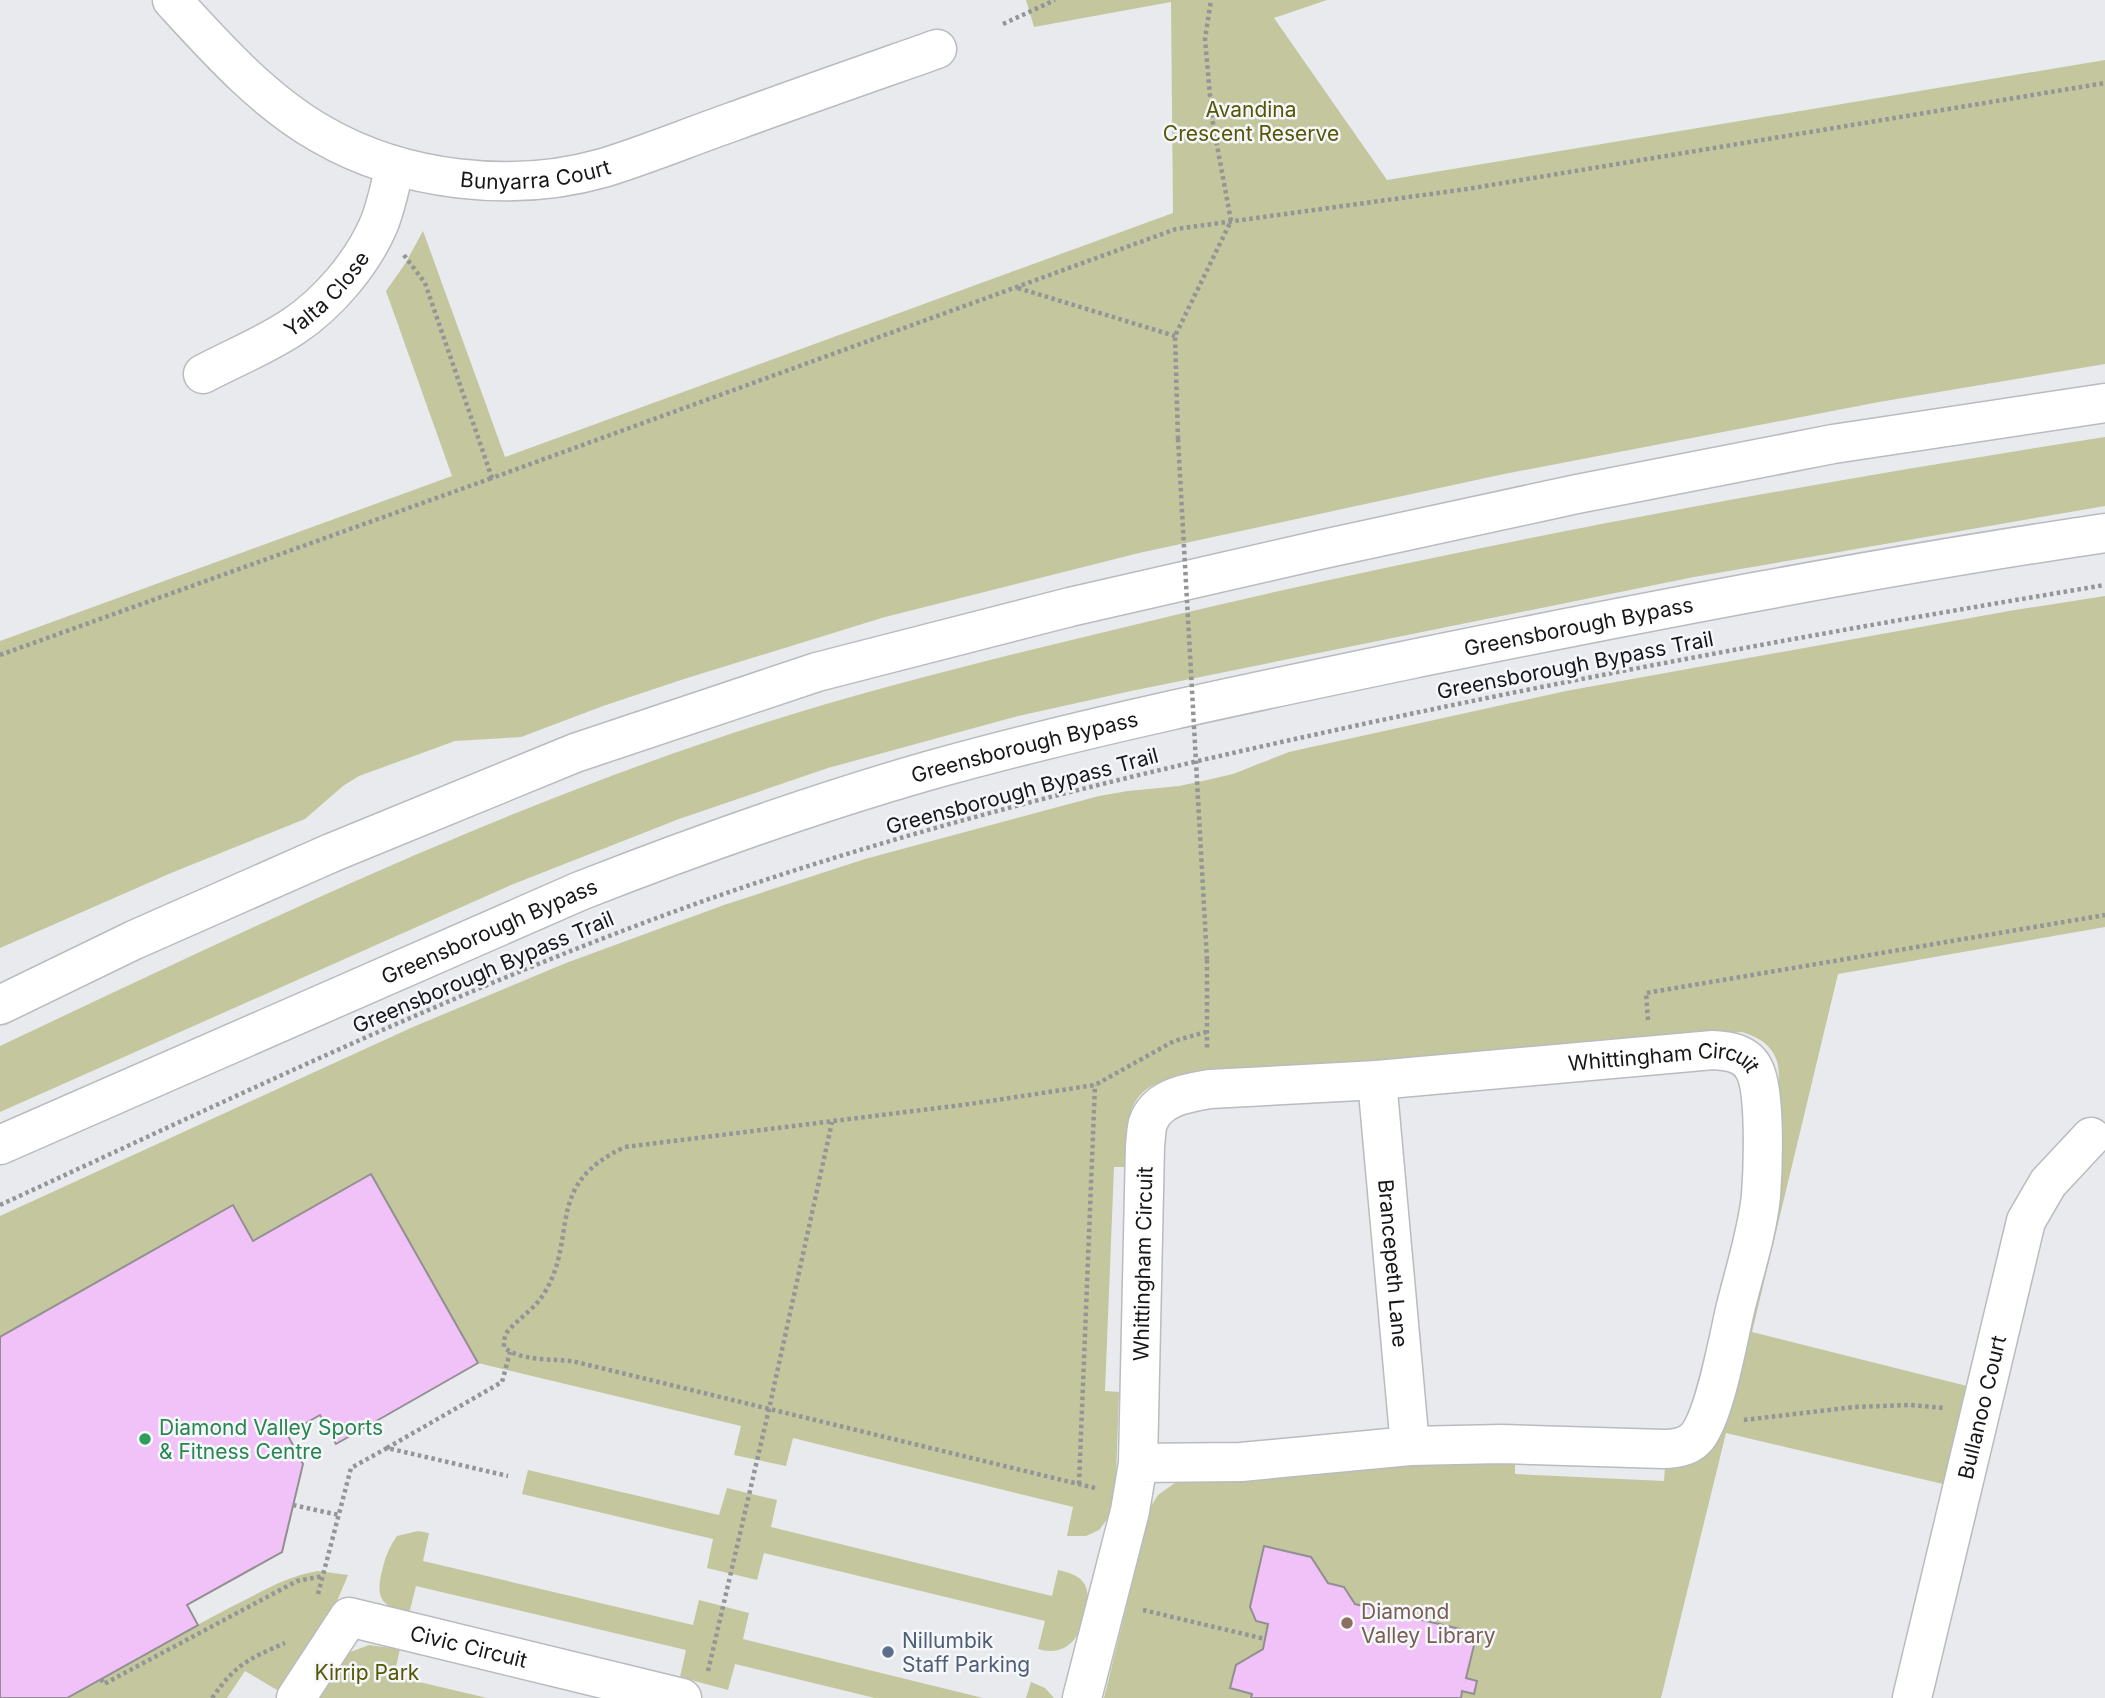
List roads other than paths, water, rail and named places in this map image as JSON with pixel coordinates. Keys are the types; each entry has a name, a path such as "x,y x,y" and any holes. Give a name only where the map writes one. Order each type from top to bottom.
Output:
{"main road":[{"name":"Bunyarra Court","path":"172,0 234,65 288,113 319,134 395,167 463,179 538,179 574,174 638,156 937,49"},
{"name":"Yalta Close","path":"203,374 291,328 315,310 341,282 366,248 379,224 395,167"},
{"path":"0,1005 134,940 331,853 575,752 817,672 1070,607 1577,494 1833,444 2105,403"},
{"name":"Greensborough Bypass","path":"0,1145 580,891 802,809 932,770 1190,707 1576,625 2105,533"},
{"name":"Whittingham Circuit","path":"1082,1698 1135,1480 1145,1146 1148,1122 1155,1110 1168,1100 1210,1089 1377,1080 1713,1049 1734,1052 1747,1059 1755,1070 1762,1134 1760,1198 1717,1383 1706,1422 1692,1443 1674,1449 1503,1444 1410,1446 1241,1462 1135,1480"},
{"name":"Brancepeth Lane","path":"1377,1080 1410,1446"},
{"name":"Bullanoo Court","path":"1912,1698 2026,1222 2048,1183 2091,1137"},
{"name":"Civic Circuit","path":"296,1698 349,1617 695,1685"}],"place":[{"name":"Diamond Valley Sports & Fitness Centre","path":"145,1439"},
{"name":"Diamond Valley Library","path":"1347,1623"},
{"name":"Nillumbik Staff Parking","path":"888,1652"}],"park label":[{"name":"Avandina Crescent Reserve","path":"1251,121"},
{"name":"Kirrip Park","path":"367,1672"}]}
